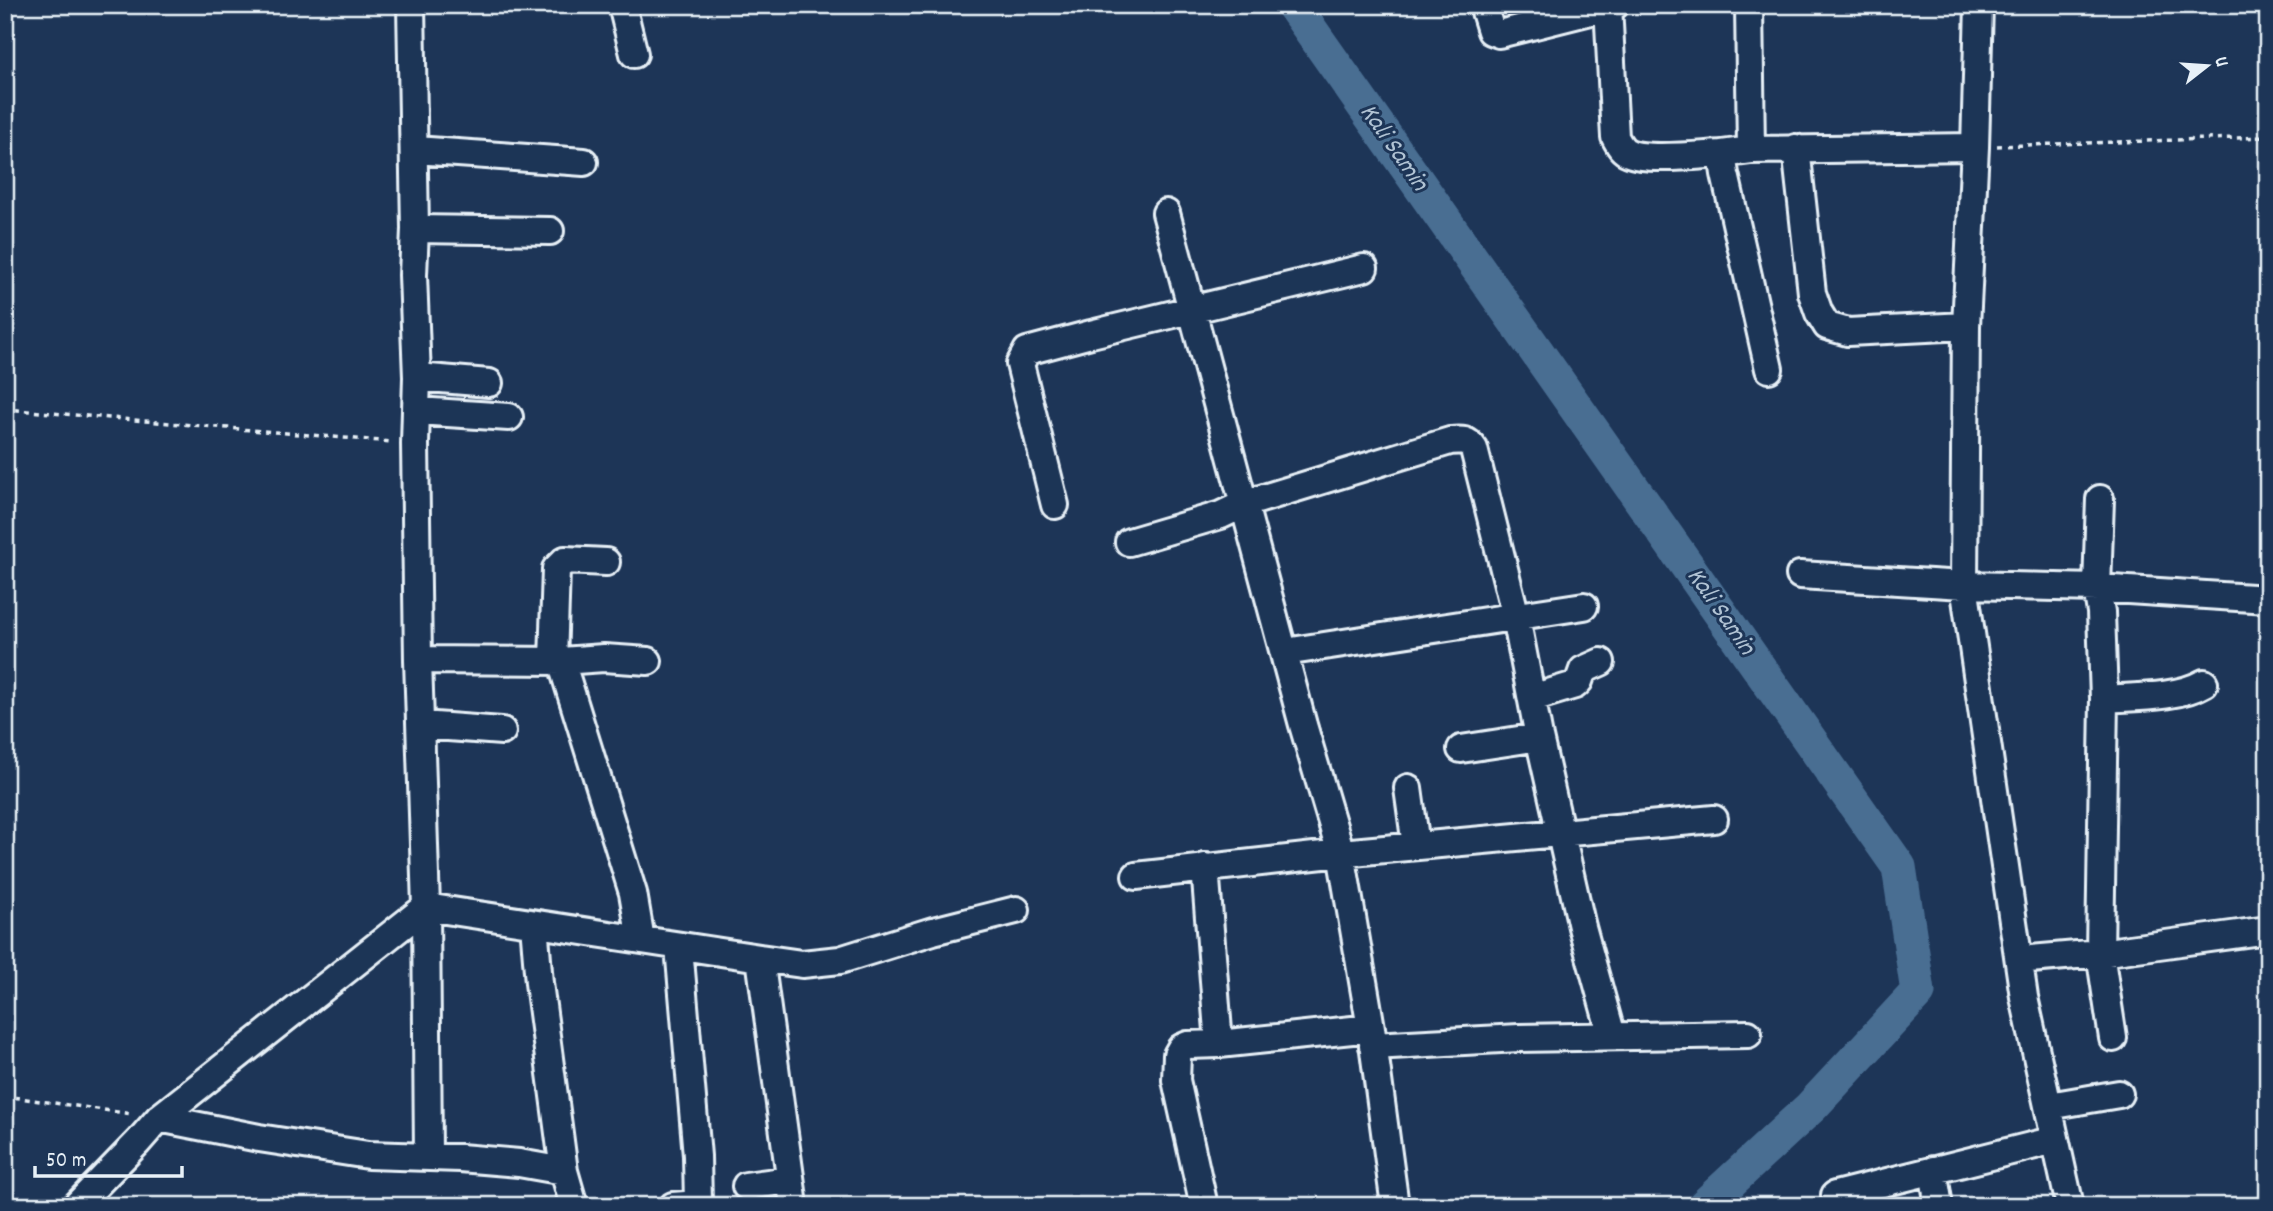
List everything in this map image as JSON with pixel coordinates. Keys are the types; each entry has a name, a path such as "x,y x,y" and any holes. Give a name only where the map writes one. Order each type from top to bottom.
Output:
{"street":[{"path":"411,5 415,150 413,275 417,377 415,444 418,660 426,907 428,1156"},
{"path":"622,5 634,54"},
{"path":"1483,5 1491,31 1499,34 1615,5"},
{"path":"1609,5 1615,137 1621,148 1630,154 1645,156 1722,154 1751,150 1975,147"},
{"path":"1749,5 1751,150"},
{"path":"1979,5 1966,326 1964,585 2028,1017 2070,1206"},
{"path":"1797,149 1812,293 1827,326 1848,332 1966,326"},
{"path":"415,150 584,162"},
{"path":"1722,154 1769,369"},
{"path":"1166,213 1303,725 1341,853 1372,1037 1395,1206"},
{"path":"415,229 550,232"},
{"path":"1055,505 1023,382 1020,364 1027,351 1364,268"},
{"path":"417,377 489,383"},
{"path":"417,411 509,417"},
{"path":"1129,542 1450,441 1464,440 1474,449 1516,617 1559,831 1612,1036"},
{"path":"2100,499 2097,588 2102,628 2105,699 2099,953 2113,1038"},
{"path":"606,562 565,560 556,569 557,661 633,893 641,940"},
{"path":"1800,575 1964,585 2097,588 2268,599"},
{"path":"1285,652 1584,606"},
{"path":"418,660 557,661 604,658 648,661"},
{"path":"1532,698 1575,684 1583,670 1601,662"},
{"path":"2105,699 2179,692 2194,689 2204,683"},
{"path":"421,725 502,732"},
{"path":"1461,749 1539,737"},
{"path":"1408,788 1416,846"},
{"path":"1136,876 1559,831 1714,819"},
{"path":"1206,867 1219,1044"},
{"path":"76,1206 159,1118 426,907 802,964 840,960 920,935 1016,910"},
{"path":"534,923 564,1171 574,1206"},
{"path":"2019,960 2099,953 2268,930"},
{"path":"679,947 697,1156 690,1205"},
{"path":"746,1186 792,1193 760,958"},
{"path":"1205,1206 1178,1093 1178,1051 1188,1045 1372,1037 1518,1038 1748,1034"},
{"path":"2049,1106 2119,1094"},
{"path":"159,1118 259,1138 368,1155 428,1156 519,1163 564,1171"},
{"path":"1835,1195 2055,1140"},
{"path":"1933,1170 1939,1206"}],"path":[{"path":"1975,147 2268,137"},
{"path":"5,409 415,444"},
{"path":"5,1096 159,1118"}],"waterway":[{"name":"Kali Samin","path":"1293,5 1899,867 1918,992 1811,1107 1704,1206"}]}
